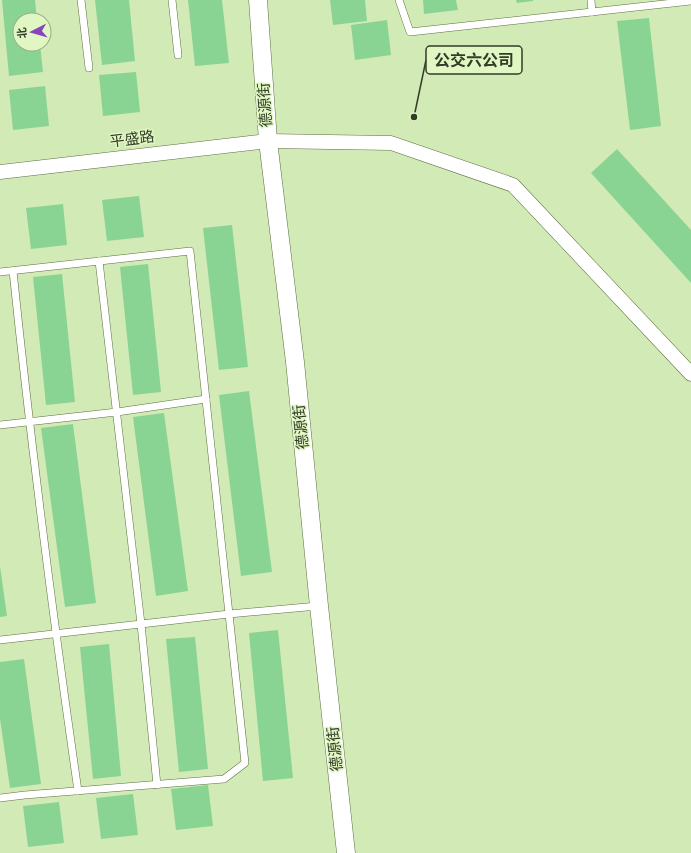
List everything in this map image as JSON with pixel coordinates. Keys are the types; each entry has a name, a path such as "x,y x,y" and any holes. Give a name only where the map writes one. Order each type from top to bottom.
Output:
{"street":[{"name":"德源街","path":"258,0 268,141 295,362 319,606 346,853"},
{"name":"平盛路","path":"0,172 268,141 391,142 513,185 691,374"}],"lane":[{"path":"81,0 89,68"},
{"path":"172,0 178,55"},
{"path":"399,0 410,32 691,1"},
{"path":"591,0 592,12"},
{"path":"0,272 190,251 245,763 224,779 0,798"},
{"path":"99,261 141,624 157,785"},
{"path":"13,271 29,422 55,633 78,791"},
{"path":"0,425 117,412 206,399"},
{"path":"0,640 229,614 319,606"}],"building":[{"path":"2,0 35,0 36,12 12,12 12,52 41,52 43,72 9,76"},
{"path":"95,0 129,0 135,61 102,65"},
{"path":"188,0 222,0 229,63 195,66"},
{"path":"330,0 365,0 367,21 333,25"},
{"path":"423,0 456,0 458,10 424,14"},
{"path":"516,0 533,0 533,1 517,3"},
{"path":"649,18 661,126 630,130 617,21"},
{"path":"387,20 391,55 355,60 351,25"},
{"path":"136,72 140,112 103,116 99,75"},
{"path":"45,86 49,126 13,130 9,90"},
{"path":"617,149 691,230 691,283 591,173"},
{"path":"139,196 144,237 107,241 102,200"},
{"path":"63,204 67,245 31,249 26,208"},
{"path":"232,225 248,367 219,370 203,228"},
{"path":"148,264 161,392 133,395 120,267"},
{"path":"62,274 75,402 46,405 33,277"},
{"path":"249,391 272,572 241,576 219,395"},
{"path":"164,413 188,591 156,596 133,417"},
{"path":"73,424 96,603 65,607 41,428"},
{"path":"0,566 7,616 0,617"},
{"path":"278,630 293,778 263,781 249,633"},
{"path":"195,637 208,769 179,772 166,639"},
{"path":"109,644 121,776 93,779 80,647"},
{"path":"24,659 41,784 10,788 0,719 0,662"},
{"path":"208,785 213,826 176,830 171,789"},
{"path":"133,794 138,835 101,839 96,798"},
{"path":"59,802 64,843 28,847 23,806"}],"place":[{"name":"公交六公司","path":"414,117"}]}
